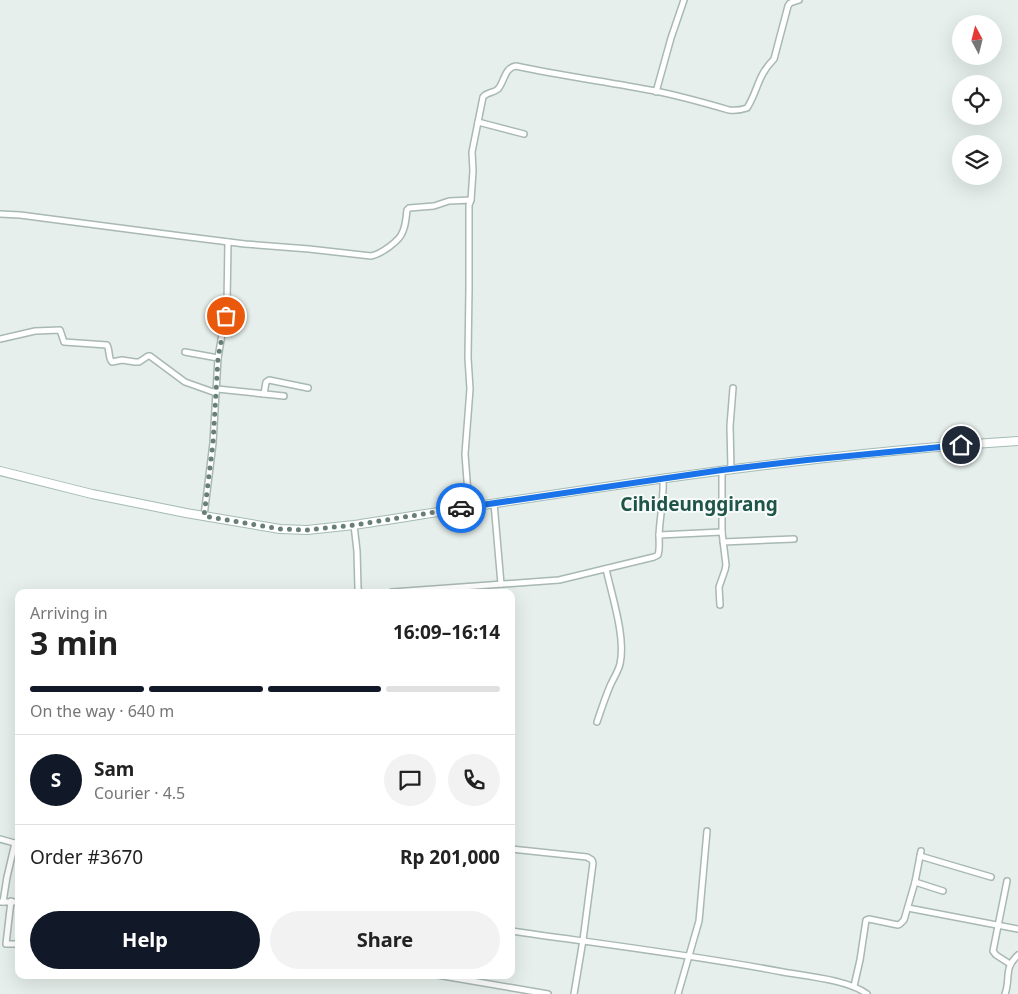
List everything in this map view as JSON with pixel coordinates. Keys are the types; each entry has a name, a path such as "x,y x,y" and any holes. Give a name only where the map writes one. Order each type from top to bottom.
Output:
{"main road":[{"path":"0,471 92,494 204,516 295,530 354,525 722,470 836,456 1018,441"}],"street":[{"path":"656,92 684,0"},
{"path":"469,507 465,454 470,389 468,358 469,205 473,171 472,152 483,97 485,94 498,88 508,68 512,66 656,92 738,111 747,108 759,80 767,66 774,59 788,2 799,0"},
{"path":"478,122 524,134"},
{"path":"0,214 228,242 371,256 382,252 400,237 409,208 471,200"},
{"path":"204,516 213,443 218,358 227,304 228,242"},
{"path":"0,339 35,331 60,330 64,342 107,345 111,361 139,362 150,356 185,382 216,391 284,396"},
{"path":"185,352 218,358"},
{"path":"264,394 266,382 269,380 308,388"},
{"path":"731,469 730,426 733,388"},
{"path":"720,605 718,588 726,565 722,532 722,470"},
{"path":"432,589 558,580 658,555 663,479"},
{"path":"494,503 497,589"},
{"path":"354,525 358,589"},
{"path":"659,535 722,532"},
{"path":"723,542 794,539"},
{"path":"597,722 618,671 621,654 619,627 606,569"},
{"path":"678,994 698,920 707,831"},
{"path":"0,839 15,843"},
{"path":"15,847 1,902 15,902"},
{"path":"515,849 587,857 592,860 583,940 574,994"},
{"path":"854,986 866,920 898,924 904,920 921,854 991,877"},
{"path":"1007,881 993,951 1010,964"},
{"path":"915,882 943,891"},
{"path":"3,945 11,902"},
{"path":"908,908 1018,928"},
{"path":"515,932 726,962 838,982 854,986 867,994"},
{"path":"1005,994 1010,964 1018,955"},
{"path":"460,979 548,994"}],"way so far":[{"path":"226,316 218,358 213,443 204,516 280,529 307,530 354,525 461,508"}],"district":[{"name":"Cihideunggirang","path":"699,504"}],"route":[{"path":"461,508 722,470 961,445"}]}
